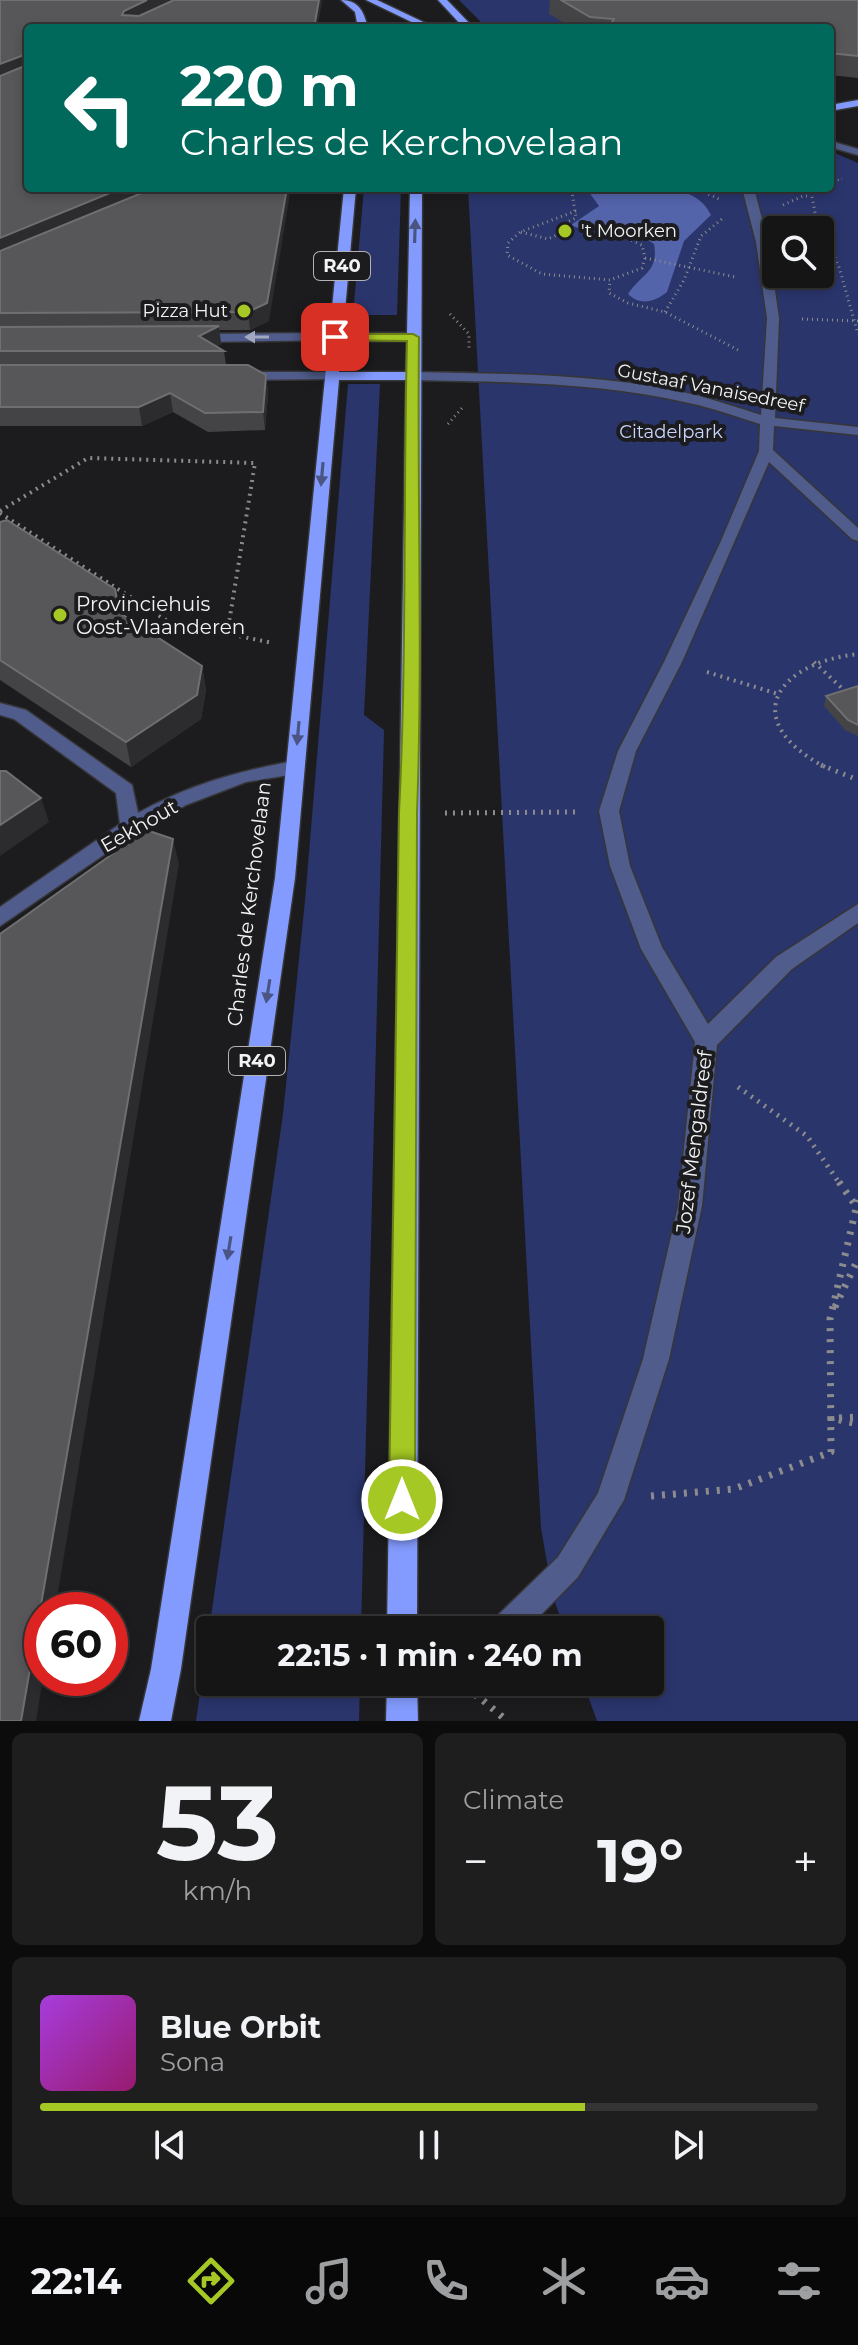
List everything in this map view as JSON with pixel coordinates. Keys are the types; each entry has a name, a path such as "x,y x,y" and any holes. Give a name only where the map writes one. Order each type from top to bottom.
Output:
{"main road":[{"path":"345,0 359,11 362,24"},
{"path":"370,0 416,24"},
{"path":"442,0 465,24"},
{"path":"415,5 420,24"},
{"path":"834,107 858,103"},
{"name":"Charles de Kerchovelaan","path":"155,1721 166,1669 285,878 350,192"},
{"path":"402,1616 416,192"},
{"path":"335,337 413,337"},
{"path":"332,376 413,376"},
{"path":"402,1696 402,1721"}],"street":[{"path":"834,145 858,152"},
{"name":"Jozef Mengaldreef","path":"749,192 762,254"},
{"name":"Jozef Mengaldreef","path":"519,1616 568,1567 610,1500 656,1359 690,1206 705,1053 652,949 620,866 609,811 627,751 673,662 729,541 766,451 773,359 769,288"},
{"path":"182,338 335,337"},
{"path":"224,376 332,376"},
{"name":"Gustaaf Vanaisedreef","path":"413,376 539,379 624,387 693,399 766,421 858,431"},
{"path":"766,451 858,536"},
{"path":"0,709 20,714 125,790 130,827"},
{"name":"Eekhout","path":"0,918 130,827 203,790 245,776 294,768"},
{"path":"705,1053 784,963 858,912"}],"path":[{"path":"569,221 576,218 570,192"},
{"path":"811,192 815,212 839,267 858,334"},
{"path":"665,312 689,269 701,236 720,220 751,208"},
{"path":"576,211 520,232 508,243 507,255 517,265 582,280 610,280 633,274 642,268 645,258 642,245 615,233 598,234"},
{"path":"520,232 548,239 557,235"},
{"path":"645,258 720,276 762,279"},
{"path":"610,280 609,293 628,303 665,312 745,353 773,359"},
{"path":"445,309 469,334 469,353"},
{"path":"773,318 858,321"},
{"path":"227,635 255,463 88,458 0,512 169,622 227,635 305,649"},
{"path":"858,654 835,655 797,669 785,680 778,694 777,710 782,727 794,744 811,759 834,772 858,780"},
{"path":"813,661 850,695"},
{"path":"673,662 778,694"},
{"path":"408,813 609,811"},
{"path":"610,1500 734,1489 831,1452 830,1319 857,1203 807,1136 705,1053"},
{"path":"830,1319 858,1259"},
{"path":"831,1418 858,1417"},
{"path":"831,1418 858,1424"},
{"path":"478,1696 507,1721"}],"green space":[{"path":"459,0 559,0 577,24 483,24"},
{"name":"Citadelpark","path":"834,153 858,163 858,1721 597,1721 588,1696 664,1696 664,1616 560,1616 553,1597 541,1528 468,192 834,192"},
{"path":"364,192 401,192 397,315 353,315"},
{"path":"348,384 380,384 364,715 384,730 361,1616 211,1616 283,1114 305,901"},
{"path":"200,1696 360,1696 359,1721 196,1721"}],"shaded area":[{"path":"589,192 683,192 702,202 711,215 684,241 667,292 653,300 642,301 628,294 652,267 654,244 637,233 622,229 588,229 571,225 599,206"}],"building":[{"path":"0,0 147,0 124,11 122,15 139,16 174,0 319,0 315,24 24,24 24,55 0,64"},
{"path":"561,0 858,0 858,56 834,53 834,24 611,24 614,19 590,17"},
{"path":"24,66 24,192 112,192 0,238 0,76"},
{"path":"144,192 286,192 267,303 248,312 0,313 0,251"},
{"path":"219,326 199,336 224,351 0,351 0,327"},
{"path":"0,365 248,365 266,375 263,412 205,413 170,393 139,407 0,407"},
{"path":"7,520 115,589 120,613 202,666 197,695 126,742 0,660 0,522"},
{"path":"858,686 858,725 848,720 826,696"},
{"path":"0,771 6,771 41,798 0,825"},
{"path":"146,830 173,839 43,1592 24,1592 25,1696 21,1721 0,1721 0,934"}],"place":[{"name":"'t Moorken","path":"565,231"},
{"name":"Pizza Hut","path":"244,311"},
{"name":"Provinciehuis Oost-Vlaanderen","path":"60,615"}],"route":[{"path":"335,337 413,337 412,714 408,813 402,1500"}]}
